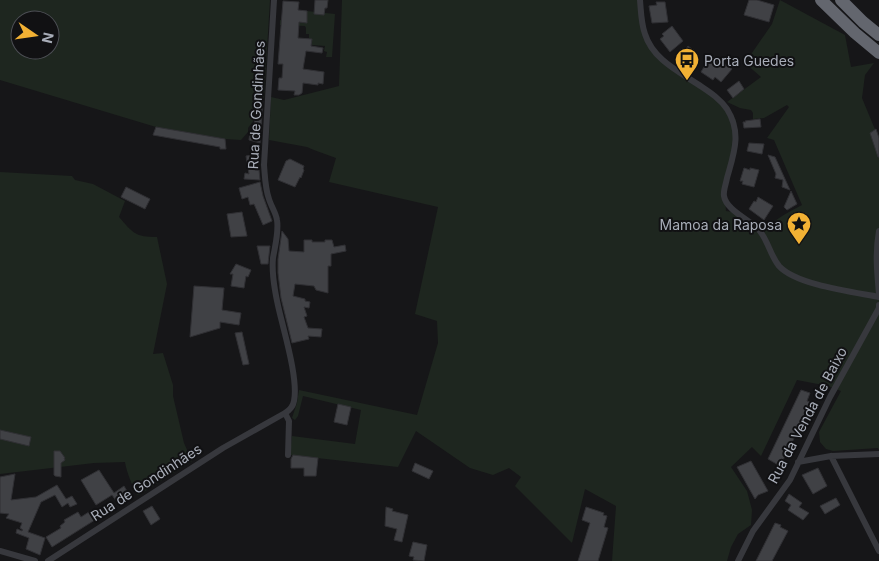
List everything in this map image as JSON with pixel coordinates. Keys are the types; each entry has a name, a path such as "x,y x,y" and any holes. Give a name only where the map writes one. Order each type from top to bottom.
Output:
{"highway":[{"path":"822,0 855,33 879,53"},
{"path":"841,0 879,35"}],"street":[{"name":"Rua de Gondinhães","path":"48,561 223,448 285,413 291,409 294,402 290,354 274,277 273,260 278,225 266,188 264,165 274,0"},
{"path":"640,0 645,36 660,57 670,66 719,99 731,116 735,126 736,140 723,195 726,202 733,209 759,230 777,262 784,270 792,276 814,284 879,295 876,261 879,231"},
{"name":"Rua da Venda de Baixo","path":"738,561 753,531 790,480 830,397 879,305"},
{"path":"285,413 290,429 288,455"},
{"path":"798,462 830,456 879,454"},
{"path":"830,456 879,551"},
{"path":"0,551 35,561"}],"shaded area":[{"path":"0,0 270,0 264,98 256,97 254,120 248,128 248,132 241,140 156,127 0,80"},
{"path":"342,0 640,0 642,22 652,51 722,99 736,120 737,147 724,185 726,211 733,212 763,234 775,221 802,205 774,140 767,138 789,107 787,105 764,118 753,119 751,110 740,108 727,102 761,77 745,63 772,24 780,0 845,35 851,67 874,63 865,75 862,98 879,137 879,450 878,448 833,451 826,449 820,442 819,432 841,391 828,386 797,380 761,456 752,447 731,467 747,491 752,510 751,525 738,534 731,547 727,561 612,561 616,506 585,489 572,543 515,486 521,477 509,468 493,475 470,468 416,431 398,467 290,455 292,436 355,444 361,410 303,396 298,416 295,420 292,418 299,390 417,415 438,343 437,321 415,314 438,207 329,182 336,158 307,147 269,140 271,97 284,100 339,86"},
{"path":"307,11 335,14 332,57 326,57 325,46 312,45 312,39 309,38 309,34 306,34 305,26 280,25 280,20 306,23"},
{"path":"0,172 72,176 75,180 93,184 125,201 119,217 131,230 139,235 157,237 167,284 153,354 163,353 173,385 173,396 184,443 192,461 139,495 137,495 125,462 94,463 0,474"}],"building":[{"path":"315,0 328,0 324,15 314,14"},
{"path":"749,0 757,0 774,5 769,22 744,15"},
{"path":"283,1 299,2 298,10 307,11 307,23 299,22 298,38 312,39 311,46 323,48 322,53 306,51 303,69 324,72 323,84 303,83 302,93 299,95 294,95 295,91 278,90 279,78 282,78 283,64 278,64"},
{"path":"656,2 665,2 668,22 652,23 649,6 657,5"},
{"path":"672,26 683,41 670,52 660,39 664,36 662,34"},
{"path":"688,46 698,54 691,68 680,61"},
{"path":"711,55 732,69 721,82 715,77 713,80 701,72"},
{"path":"739,81 744,89 733,98 727,90"},
{"path":"256,97 263,98 260,143 249,140 250,132 254,133"},
{"path":"760,119 761,127 744,128 743,122"},
{"path":"156,127 225,139 226,149 153,135"},
{"path":"876,129 879,138 879,157 870,133"},
{"path":"749,143 764,144 762,154 747,151"},
{"path":"252,155 255,170 259,170 260,180 244,179 245,173 249,174 246,156"},
{"path":"768,155 775,157 790,190 782,187 783,180 775,178 776,174"},
{"path":"290,159 304,166 301,178 295,187 278,180 286,161"},
{"path":"744,168 759,170 754,187 742,184 743,181 740,181"},
{"path":"260,182 272,221 263,225 254,204 250,205 248,197 242,199 239,188"},
{"path":"126,187 150,199 145,209 121,197"},
{"path":"791,191 797,204 787,210 784,207"},
{"path":"758,197 773,206 764,220 749,209"},
{"path":"242,212 247,236 231,237 227,214"},
{"path":"282,231 288,239 289,251 304,252 304,240 325,242 325,240 332,240 334,247 345,245 346,251 331,254 331,266 328,266 328,293 316,290 314,286 295,284 293,296 310,302 309,308 304,307 307,316 304,317 308,328 322,329 321,337 308,336 309,339 292,343 281,298 278,273"},
{"path":"257,246 270,246 268,264 261,264"},
{"path":"236,264 251,270 248,277 246,276 244,288 231,286 233,274 230,274"},
{"path":"194,286 224,288 222,310 241,313 239,325 220,322 220,328 190,337"},
{"path":"242,332 249,364 243,365 235,333"},
{"path":"801,390 810,393 807,401 812,403 780,466 768,459"},
{"path":"338,404 351,407 347,425 334,422"},
{"path":"0,430 31,437 29,446 0,439"},
{"path":"54,451 60,451 65,458 61,463 61,477 54,475"},
{"path":"293,455 318,458 316,476 304,476 304,468 291,468"},
{"path":"751,461 768,491 758,495 755,499 737,467"},
{"path":"415,463 433,471 429,479 412,471"},
{"path":"818,468 827,486 813,494 802,475"},
{"path":"99,470 114,493 124,486 131,498 119,505 112,495 96,505 81,480"},
{"path":"15,474 11,500 36,497 57,485 66,499 72,496 77,504 70,507 68,503 62,507 55,495 41,502 28,532 45,538 40,555 26,549 29,538 16,533 17,529 23,530 20,528 22,523 6,518 9,514 0,513 0,477"},
{"path":"789,494 802,503 799,507 809,513 803,520 788,510 791,505 785,501"},
{"path":"836,498 840,505 825,514 820,506"},
{"path":"152,506 160,519 151,525 143,511"},
{"path":"386,507 393,509 392,511 408,515 402,542 394,540 397,529 385,526"},
{"path":"586,507 604,513 603,515 607,516 604,527 608,528 598,561 578,561 590,523 582,520"},
{"path":"92,510 98,518 52,547 46,537 61,528 60,526 65,522 64,520 78,512 81,517"},
{"path":"775,523 788,531 772,561 756,561"},
{"path":"413,542 427,545 424,561 413,560 414,557 409,556"}],"place":[{"name":"Porta Guedes","path":"687,81"},
{"name":"Mamoa da Raposa","path":"799,245"}]}
